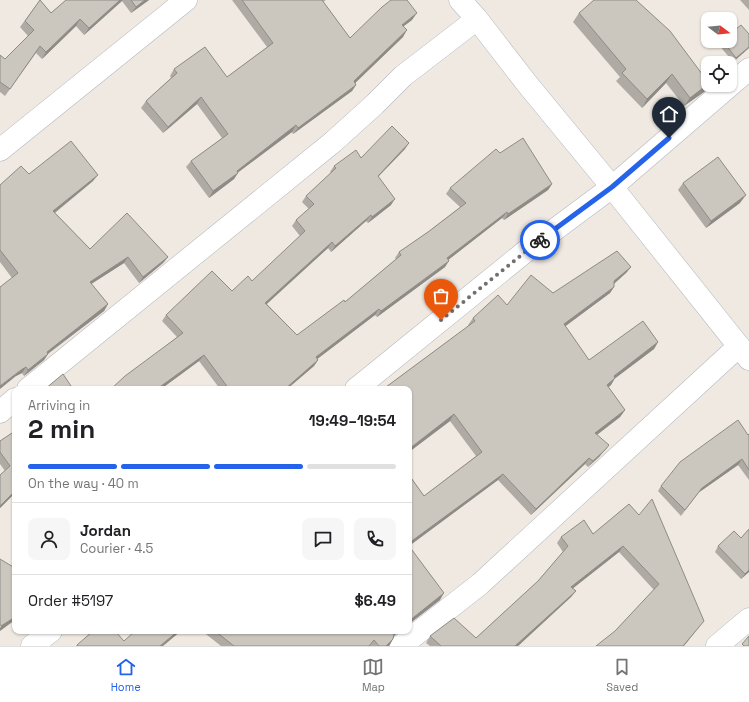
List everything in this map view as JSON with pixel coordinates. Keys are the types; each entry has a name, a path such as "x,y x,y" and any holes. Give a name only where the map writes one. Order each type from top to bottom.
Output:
{"street":[{"path":"0,150 186,0"},
{"path":"401,646 480,584 746,355 612,187 528,85 477,19 460,0"},
{"path":"32,386 333,142 403,76 477,19"},
{"path":"360,386 526,251 612,187 749,69"},
{"path":"0,412 12,402"},
{"path":"717,646 749,619"},
{"path":"32,646 47,634"}],"building":[{"path":"40,0 51,13 66,0 120,0 89,28 80,19 46,52 40,46 10,89 0,82 0,55 5,59 34,30 25,21"},
{"path":"131,0 145,0 136,7"},
{"path":"242,0 322,0 350,38 391,0 407,0 417,13 402,25 407,30 354,81 356,85 298,128 296,125 237,171 238,173 213,191 191,161 228,134 201,97 168,127 146,101 177,73 174,69 205,47 227,77 273,43"},
{"path":"594,0 636,0 670,31 701,73 701,89 690,98 672,74 647,99 622,73 626,69 579,13"},
{"path":"741,25 749,34 749,47 737,57 728,48 737,48 737,28"},
{"path":"392,126 409,143 378,176 395,199 372,217 371,215 335,246 332,242 265,303 297,335 344,300 345,302 401,255 399,252 466,203 450,188 496,149 500,153 523,138 552,184 508,214 507,212 447,258 449,261 381,311 379,309 316,357 318,360 288,386 227,386 204,355 161,386 114,386 125,376 183,333 166,315 212,271 232,291 248,276 252,281 305,231 296,220 314,204 306,196 336,168 334,166 356,150 361,158"},
{"path":"71,141 98,175 53,211 90,249 127,213 168,257 143,277 128,257 90,282 108,304 47,352 48,354 28,370 26,367 0,386 0,287 18,273 0,250 0,185 21,166 29,174"},
{"path":"718,157 746,195 711,221 683,183"},
{"path":"617,251 631,267 614,281 614,287 564,324 589,360 643,321 658,342 614,376 615,378 607,385 625,410 595,433 609,445 593,461 589,458 536,509 503,474 412,541 412,479 424,496 482,452 454,414 412,447 412,386 387,386 475,321 473,318 498,295 507,305 531,275 553,293"},
{"path":"63,374 71,386 49,386"},
{"path":"738,420 748,435 749,434 749,470 742,459 702,488 685,510 661,486 680,462"},
{"path":"12,433 12,494 0,506 0,475 10,466 0,452 0,441"},
{"path":"652,499 704,621 683,646 596,646 615,631 659,584 623,546 571,587 576,591 515,646 441,646 430,636 454,618 476,638 538,581 568,546 561,537 584,520 593,534 629,504 639,515"},
{"path":"749,529 749,570 745,574 718,546 734,531 741,538"},
{"path":"412,550 444,593 412,619"},
{"path":"0,559 12,566 12,619 1,626"},
{"path":"90,634 118,634 124,641 132,634 174,634 160,646 77,645"},
{"path":"219,634 394,634 393,639 386,646 379,646 374,640 369,646 234,646"},
{"path":"749,636 749,646 744,646 742,644"}],"way so far":[{"path":"441,320 540,240"}],"route":[{"path":"540,240 612,187 669,138"}]}
